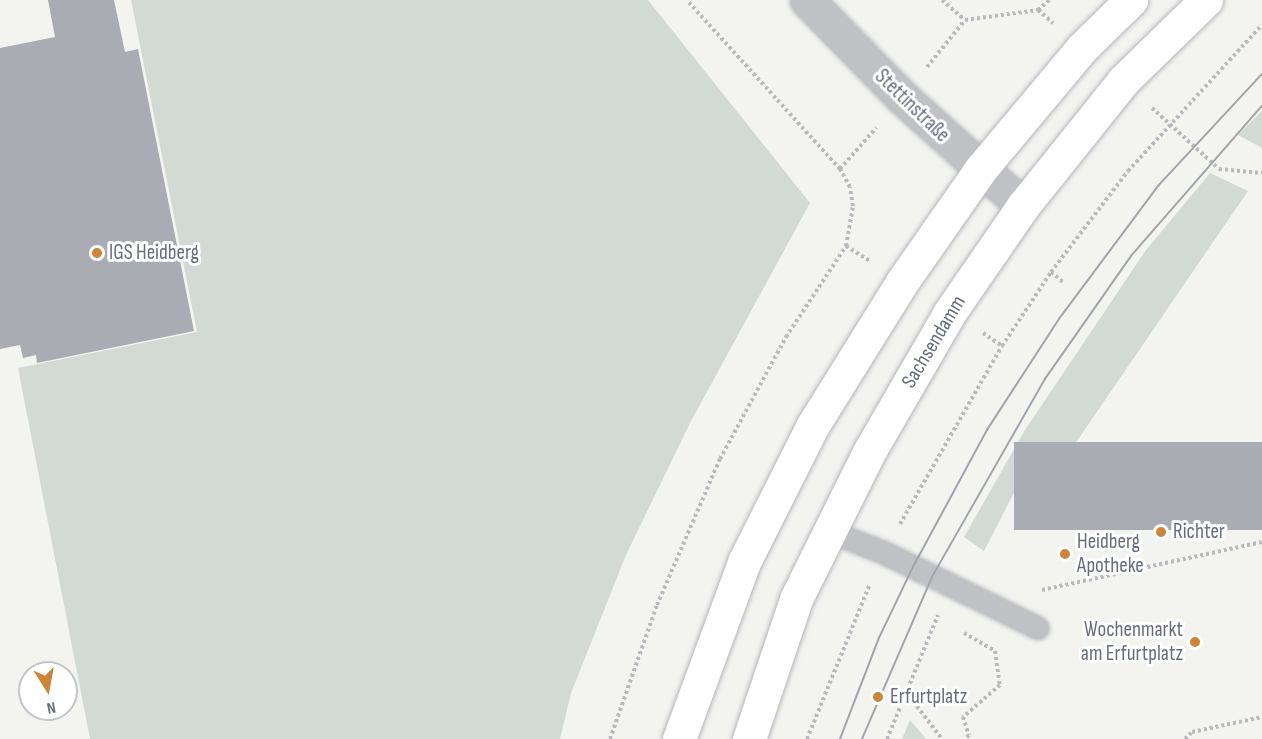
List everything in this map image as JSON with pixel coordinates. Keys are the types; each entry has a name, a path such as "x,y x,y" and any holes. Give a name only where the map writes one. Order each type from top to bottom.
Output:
{"street":[{"name":"Stettinstraße","path":"807,0 980,170 1023,206"},
{"path":"679,739 744,562 809,432 902,282 980,170 1082,48 1131,0"},
{"name":"Sachsendamm","path":"749,739 796,599 829,531 926,351 1023,206 1123,81 1206,0"}],"lane":[{"path":"829,531 885,553 1038,627"}],"path":[{"path":"610,739 657,605 720,459 786,337 846,246 853,206 850,187 840,169 687,0"},
{"path":"942,0 965,20 1038,10 1049,0"},
{"path":"906,531 898,527 1002,346 1051,272 1169,124 1262,25"},
{"path":"1169,124 1219,169 1262,173"},
{"path":"1051,272 1063,282"},
{"path":"1034,592 1262,542"},
{"path":"807,739 885,553"},
{"path":"887,739 937,617 947,623"},
{"path":"956,628 995,651 1000,685 963,717 969,735 965,739"},
{"path":"906,691 942,739"},
{"path":"1185,739 1192,732 1262,717"}],"shaded area":[{"path":"131,0 648,0 810,203 690,423 626,555 571,693 560,739 90,739 78,677 78,661 75,661 18,368 197,332"},
{"path":"1262,111 1262,148 1238,135"},
{"path":"1210,173 1248,191 1077,441 1017,487 984,551 964,537 1025,430 1146,250"},
{"path":"910,720 926,739 902,739"}],"building":[{"name":"IGS Heidberg","path":"48,0 114,0 125,52 138,49 194,331 37,363 36,355 23,358 20,345 0,349 0,48 55,37"},
{"path":"1014,442 1262,442 1262,530 1014,530"}],"tram line":[{"path":"840,739 879,638 913,567 987,430 1059,319 1159,185 1262,74"},
{"path":"862,739 932,577 1045,379 1131,256 1262,106"}],"place":[{"name":"IGS Heidberg","path":"97,253"},
{"name":"Richter","path":"1161,532"},
{"name":"Heidberg Apotheke","path":"1065,554"},
{"name":"Wochenmarkt am Erfurtplatz","path":"1195,642"},
{"name":"Erfurtplatz","path":"878,697"}]}
